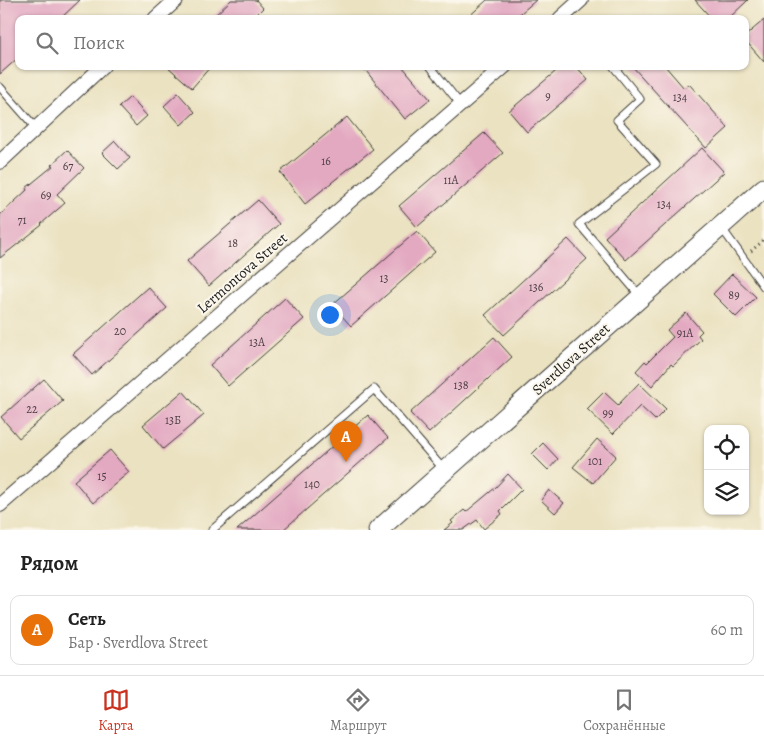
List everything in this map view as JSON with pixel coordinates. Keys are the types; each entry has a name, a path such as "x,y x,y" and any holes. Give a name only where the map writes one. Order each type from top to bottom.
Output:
{"main road":[{"name":"Sverdlova Street","path":"378,530 764,188"}],"street":[{"path":"159,15 176,0"},
{"path":"568,15 581,0"},
{"path":"0,162 99,70"},
{"name":"Lermontova Street","path":"0,505 500,70"}],"lane":[{"path":"433,70 461,104"},
{"path":"616,70 640,99 617,120 656,164 580,224 642,297"},
{"path":"0,87 36,128"},
{"path":"721,226 764,287"},
{"path":"212,530 374,389 445,472"}],"path":[{"path":"743,258 764,240"}],"building":[{"path":"0,0 80,0 64,15 15,15 15,61 0,74"},
{"path":"231,0 256,0 263,8 256,15 215,15"},
{"path":"487,0 536,0 519,15 470,15"},
{"path":"695,0 748,0 732,15 708,15"},
{"path":"764,20 764,62 749,45 749,33"},
{"path":"172,70 208,70 192,88"},
{"path":"365,70 405,70 430,99 405,119"},
{"path":"557,70 579,70 588,80 527,132 509,111"},
{"path":"636,70 668,70 684,88 689,84 728,128 706,148"},
{"path":"178,93 195,112 181,125 164,106"},
{"path":"130,97 147,116 136,126 119,107"},
{"path":"347,117 373,149 305,204 280,172"},
{"path":"484,133 503,153 417,227 399,206"},
{"path":"115,141 130,158 118,169 102,153"},
{"path":"702,148 724,172 626,260 605,237"},
{"path":"67,150 84,168 57,194 65,203 42,225 0,258 0,215 27,190 26,188 53,166 51,165"},
{"path":"258,200 279,224 209,286 187,261"},
{"path":"417,231 435,252 351,326 332,305"},
{"path":"568,239 587,259 504,335 485,315"},
{"path":"732,274 756,297 736,317 713,294"},
{"path":"148,287 167,308 92,375 73,354"},
{"path":"285,298 304,319 228,386 210,365"},
{"path":"686,313 702,331 698,335 701,339 673,366 671,364 652,386 636,371 645,361 647,363 673,337 667,330"},
{"path":"494,337 512,357 429,433 410,413"},
{"path":"44,379 63,401 19,438 1,417"},
{"path":"639,383 666,409 655,420 640,406 613,434 587,409 604,392 618,405"},
{"path":"183,391 204,415 163,449 143,425"},
{"path":"368,415 388,438 283,530 237,530"},
{"path":"597,439 616,456 593,483 573,467"},
{"path":"543,443 558,459 548,470 532,454"},
{"path":"110,450 129,472 93,503 74,481"},
{"path":"508,474 522,489 500,511 502,514 484,529 477,520 463,530 444,530 453,523 451,521 464,510 466,512 495,488"},
{"path":"549,490 564,503 555,513 541,500"}],"place":[{"name":"Сеть","path":"346,462"}]}
